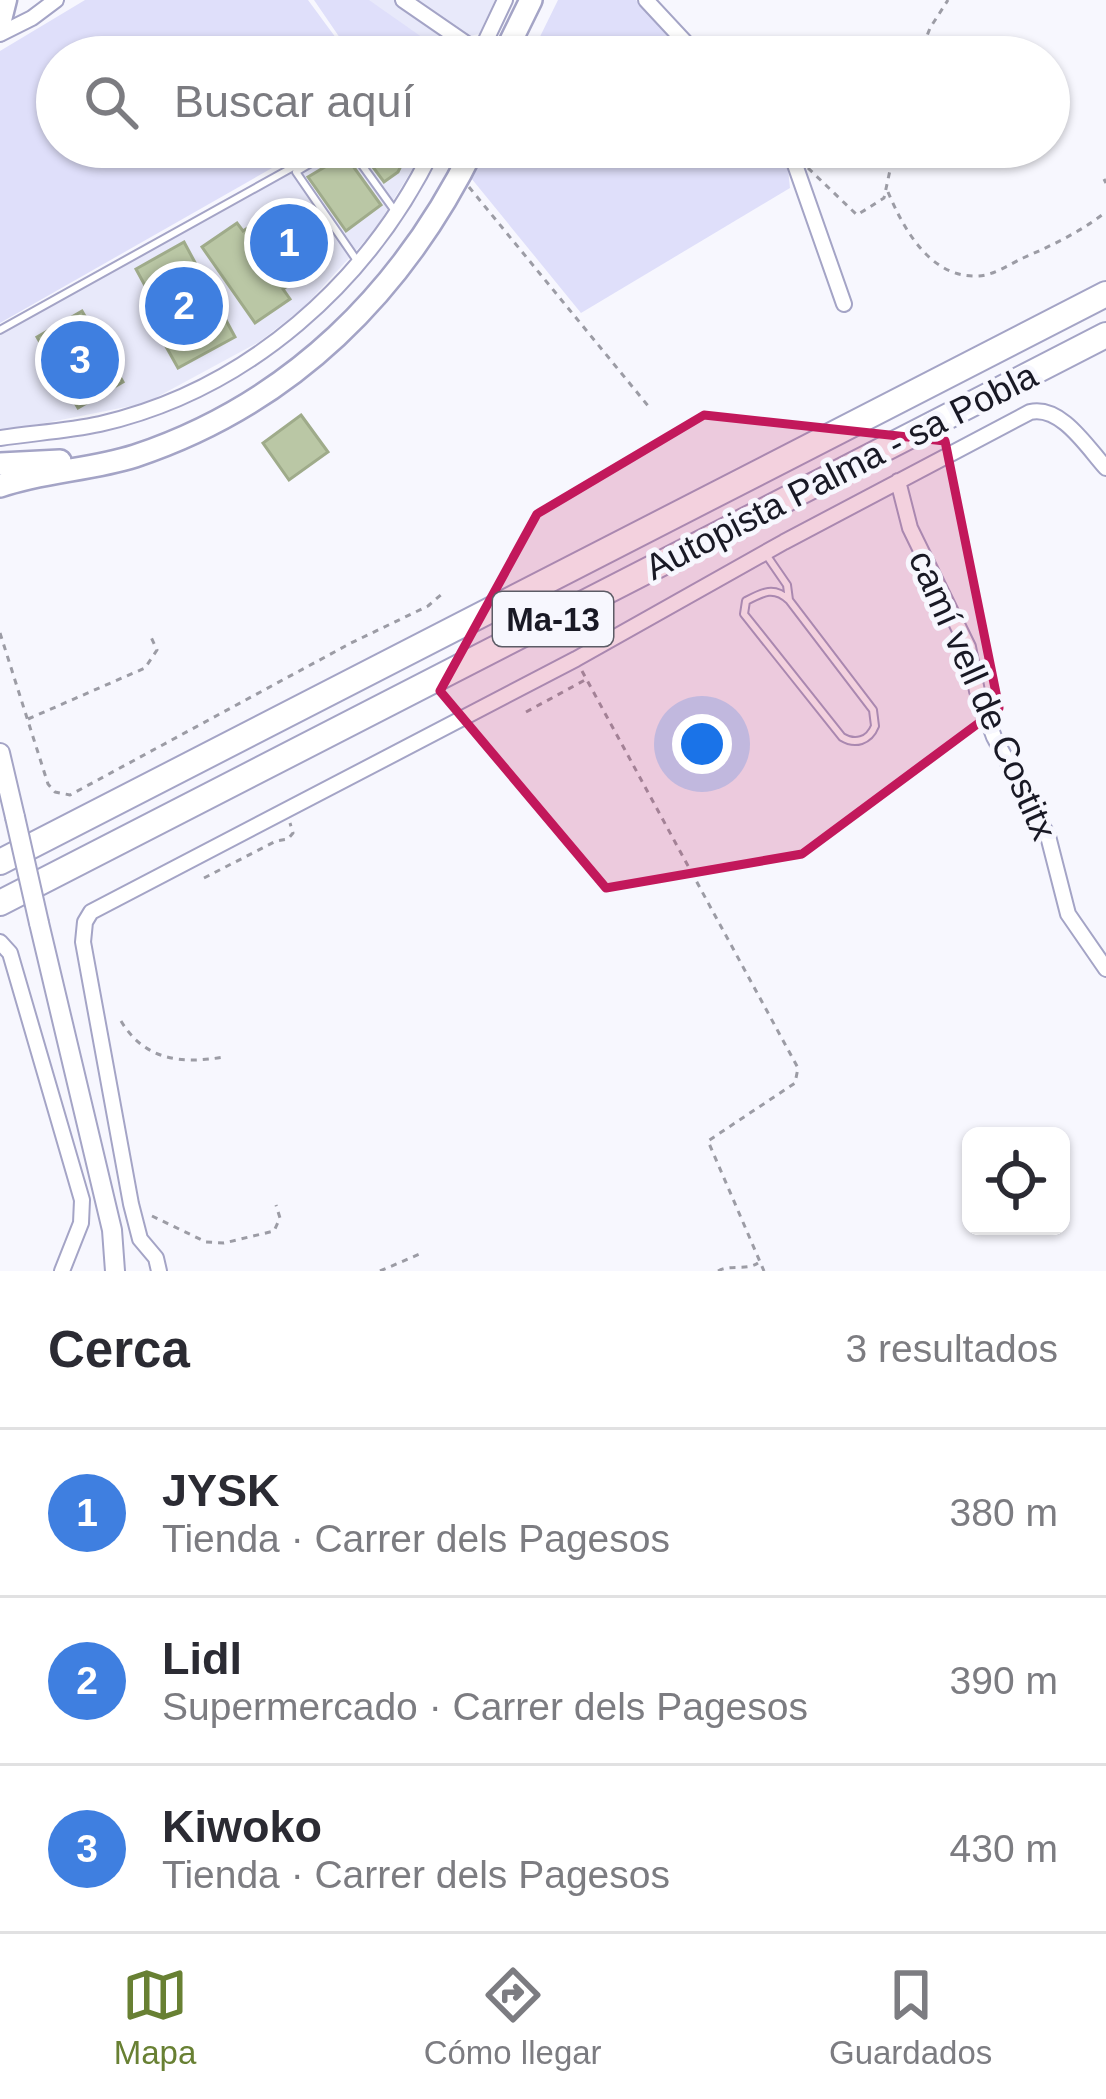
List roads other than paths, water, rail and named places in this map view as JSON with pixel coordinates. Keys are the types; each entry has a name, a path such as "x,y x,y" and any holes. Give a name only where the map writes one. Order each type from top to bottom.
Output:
{"highway":[{"path":"513,36 531,0"},
{"path":"528,36 545,0"},
{"path":"0,464 71,460 135,442 220,405 265,376 338,319 383,270 422,217 448,168"},
{"path":"0,486 134,456 221,419 275,385 342,333 372,302 425,236 464,168"},
{"name":"Autopista Palma - sa Pobla","path":"0,862 1106,294"},
{"name":"Autopista Palma - sa Pobla","path":"0,903 1106,335"}],"main road":[{"path":"0,753 112,1230 115,1271"},
{"path":"112,1230 131,1271"}],"street":[{"path":"0,33 9,0 50,4"},
{"path":"404,0 453,36"},
{"path":"488,36 506,0"},
{"path":"646,0 679,36"},
{"path":"0,33 50,4"},
{"path":"0,438 131,415 257,356 310,314 360,265 422,168"},
{"path":"794,168 844,304"},
{"path":"156,1266 140,1239 131,1204 86,959 85,922 96,908 576,659 898,481 1040,410 1056,416 1106,468"},
{"name":"camí vell de Costitx","path":"898,481 910,528 968,647 977,691 994,736 1048,836 1068,914 1106,969"},
{"path":"0,942 10,953 82,1200 81,1223 62,1271"}],"lane":[{"path":"0,330 290,168"},
{"path":"303,168 296,172 360,265"},
{"path":"365,168 397,214"},
{"path":"765,553 787,585 789,600 871,706 875,727 861,740 842,737 744,614 746,601 764,592 780,592 789,600"}],"place":[{"name":"JYSK","path":"289,243"},
{"name":"Lidl","path":"184,306"},
{"name":"Kiwoko","path":"80,360"}]}
